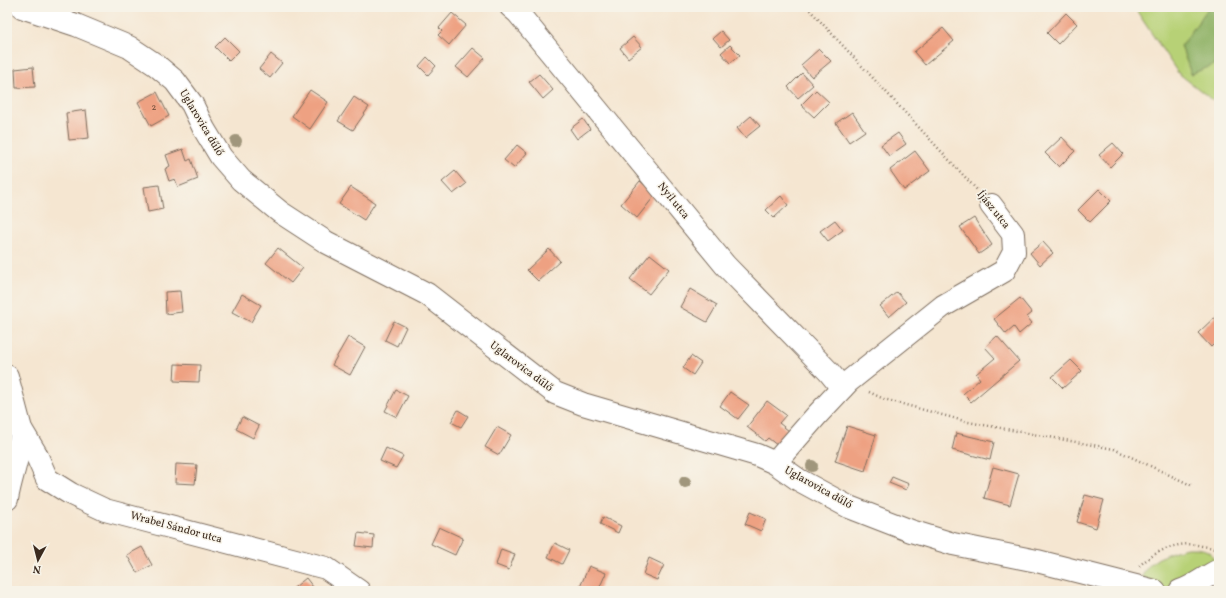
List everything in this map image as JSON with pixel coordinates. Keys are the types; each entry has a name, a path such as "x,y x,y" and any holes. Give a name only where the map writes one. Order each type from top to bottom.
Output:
{"street":[{"name":"Uglarovica dűlő","path":"22,7 76,25 129,47 156,64 175,81 192,104 204,129 222,157 241,180 280,212 326,242 427,294 555,393 583,404 757,454 775,463 799,480 849,507 911,531 953,544 1050,564 1155,591"},
{"name":"Nyíl utca","path":"511,7 518,13 725,265 829,372 845,385"},
{"name":"Íjász utca","path":"775,463 845,385 943,306 1004,271 1014,252 1013,234 991,205"},
{"path":"7,376 22,429 21,444 9,483 7,499"},
{"name":"Wrabel Sándor utca","path":"22,429 36,454 47,479 71,494 105,510 326,568 359,591"},
{"path":"1180,591 1192,587 1202,579 1219,570"}],"path":[{"name":"Íjász utca","path":"807,7 991,205"},
{"path":"845,385 884,399 968,422 1114,449 1193,486"},
{"path":"1122,583 1143,562 1168,547 1183,544 1198,544 1214,548 1219,552"}],"green space":[{"path":"1134,7 1219,7 1219,105 1178,73"},
{"path":"1209,7 1219,7 1219,63 1191,74 1181,46"},
{"path":"1187,548 1206,550 1212,555 1215,565 1173,588 1162,589 1142,577 1149,565 1160,557"}],"building":[{"path":"452,13 466,25 449,45 438,35 442,31 439,28"},
{"path":"1066,13 1077,24 1058,44 1047,33"},
{"path":"943,28 954,41 925,65 914,52"},
{"path":"721,31 729,40 721,47 713,38"},
{"path":"225,37 239,51 229,61 215,47"},
{"path":"633,37 642,47 628,58 620,48"},
{"path":"730,45 740,55 730,63 721,53"},
{"path":"473,48 485,58 468,77 456,67"},
{"path":"819,49 831,61 812,77 801,65"},
{"path":"271,54 282,63 270,78 259,69"},
{"path":"427,57 436,66 428,75 419,66"},
{"path":"33,67 35,87 16,88 15,69"},
{"path":"802,73 813,85 798,98 788,87"},
{"path":"539,74 553,90 543,99 529,82"},
{"path":"310,90 328,102 310,129 292,116"},
{"path":"816,90 829,102 814,117 801,105"},
{"path":"157,92 169,116 151,126 138,102"},
{"path":"354,97 369,107 353,130 338,121"},
{"path":"86,110 89,138 69,140 66,113"},
{"path":"852,112 865,131 849,142 836,123"},
{"path":"751,116 760,126 745,138 737,128"},
{"path":"583,119 590,129 577,139 570,129"},
{"path":"898,133 906,144 889,156 881,145"},
{"path":"1062,137 1075,151 1059,167 1045,153"},
{"path":"1113,143 1123,154 1110,167 1099,155"},
{"path":"517,145 527,153 514,168 504,160"},
{"path":"183,149 187,161 191,159 198,179 178,187 175,179 169,181 165,169 170,166 166,155"},
{"path":"915,151 930,171 904,190 890,170"},
{"path":"455,171 466,184 453,194 442,182"},
{"path":"640,181 656,194 637,218 621,204"},
{"path":"159,185 163,209 148,212 144,187"},
{"path":"351,187 375,203 364,220 339,204"},
{"path":"1099,189 1111,201 1090,222 1078,210"},
{"path":"781,196 788,205 774,218 766,210"},
{"path":"974,218 992,245 979,254 960,227"},
{"path":"835,220 843,230 828,241 820,231"},
{"path":"1043,242 1053,253 1040,265 1030,253"},
{"path":"278,248 303,268 291,283 266,263"},
{"path":"549,249 560,261 538,281 527,270"},
{"path":"650,254 669,269 649,294 630,279"},
{"path":"690,289 717,305 707,322 680,307"},
{"path":"180,291 182,312 166,314 165,292"},
{"path":"897,292 906,302 889,317 880,306"},
{"path":"242,294 261,305 251,322 232,312"},
{"path":"1020,298 1032,313 1027,317 1032,323 1019,334 1014,327 1006,334 994,319"},
{"path":"1219,313 1219,339 1211,347 1198,333"},
{"path":"394,321 406,327 397,346 385,340"},
{"path":"997,336 1019,361 971,402 963,394 980,379 976,374 995,358 985,347"},
{"path":"348,337 365,347 350,375 332,365"},
{"path":"691,356 701,363 693,375 683,368"},
{"path":"1071,360 1082,371 1063,388 1052,377"},
{"path":"175,364 200,365 199,382 174,381"},
{"path":"396,390 408,396 397,417 385,411"},
{"path":"730,392 749,405 738,419 720,406"},
{"path":"767,401 786,415 779,423 789,431 778,446 768,438 765,441 747,427"},
{"path":"458,410 468,416 461,427 451,422"},
{"path":"242,417 259,426 253,438 236,429"},
{"path":"847,426 876,435 865,471 835,461"},
{"path":"497,427 511,435 499,455 485,447"},
{"path":"956,433 994,442 990,460 952,450"},
{"path":"386,448 403,456 396,468 380,461"},
{"path":"176,464 197,465 195,484 175,483"},
{"path":"993,467 1019,474 1010,505 984,498"},
{"path":"892,477 909,484 906,490 889,483"},
{"path":"1085,495 1104,500 1096,528 1077,522"},
{"path":"750,512 766,519 761,531 745,524"},
{"path":"603,517 621,526 618,533 600,524"},
{"path":"439,527 463,538 455,555 431,544"},
{"path":"358,533 374,535 373,548 356,546"},
{"path":"555,543 569,550 562,564 548,557"},
{"path":"142,547 152,565 137,573 127,555"},
{"path":"501,549 515,554 509,570 496,565"},
{"path":"649,558 664,565 657,580 643,574"},
{"path":"589,566 606,573 598,591 590,591 580,587"},
{"path":"306,578 316,591 290,591"}]}
